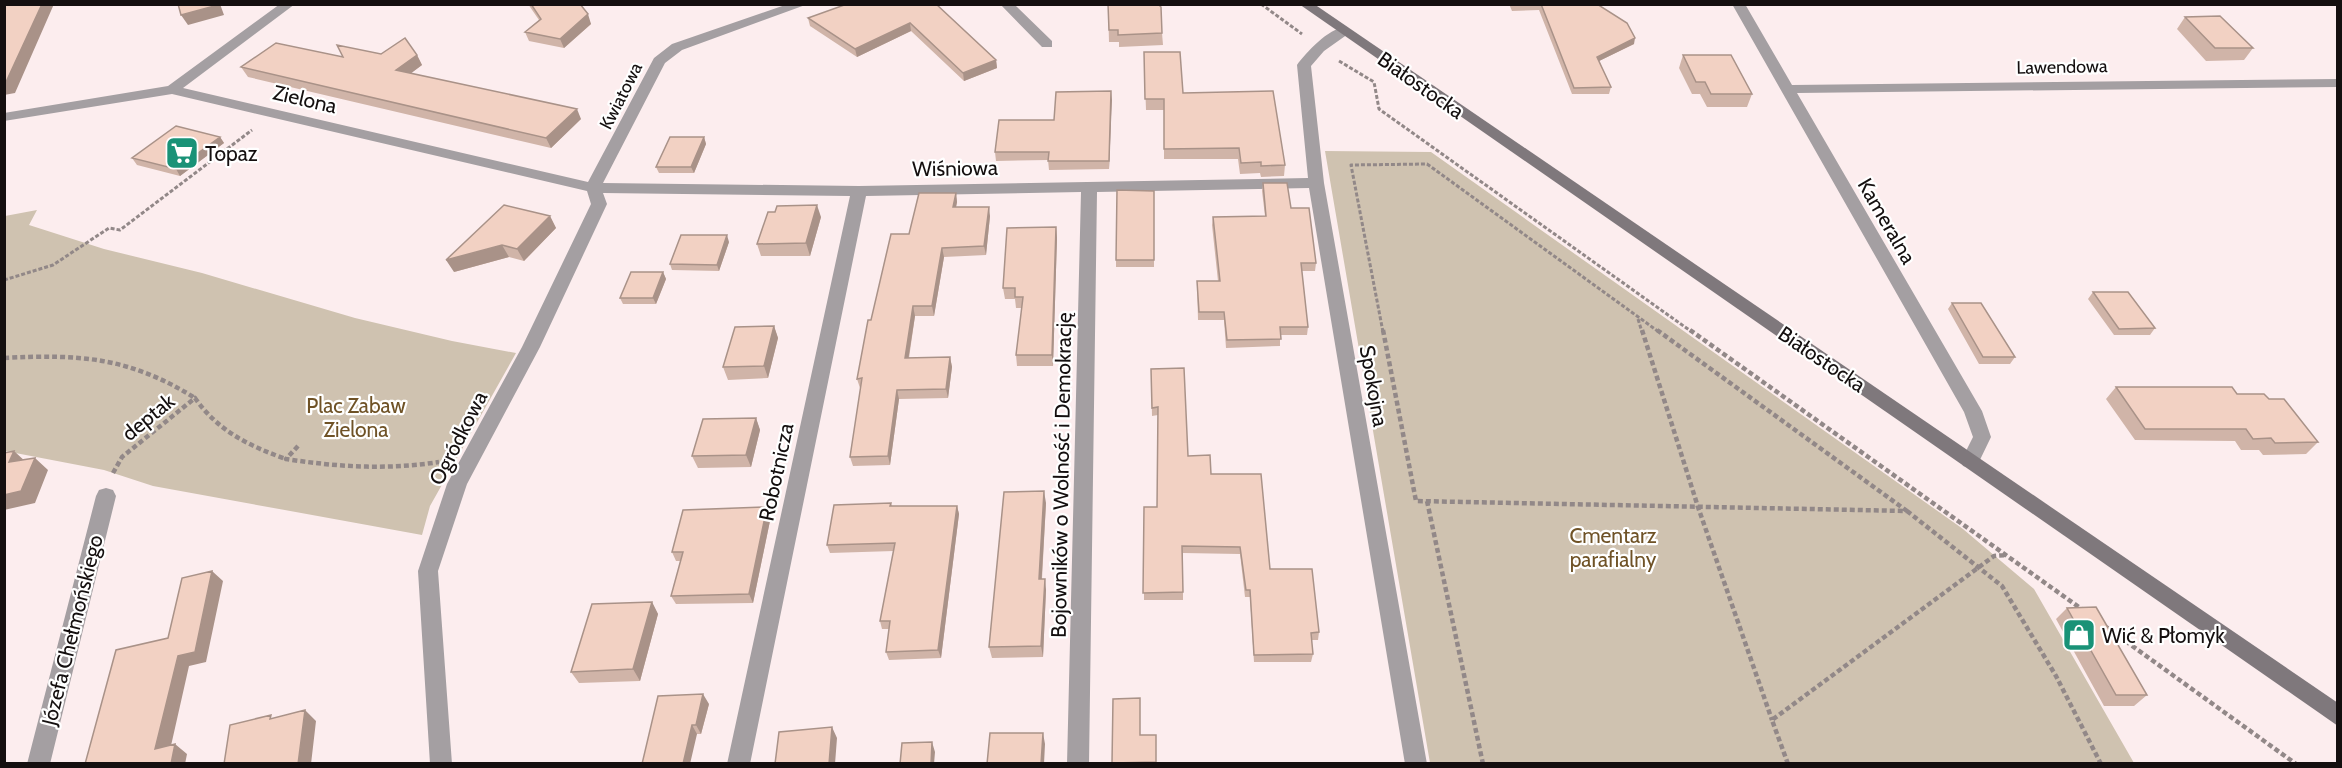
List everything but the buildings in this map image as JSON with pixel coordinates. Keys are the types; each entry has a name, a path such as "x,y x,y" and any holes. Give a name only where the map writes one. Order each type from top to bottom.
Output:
{"street":[{"path":"172,90 289,4"},
{"name":"Kwiatowa","path":"593,188 659,61 677,47 802,4"},
{"path":"1006,4 1047,44"},
{"name":"Białostocka","path":"1305,4 1970,460 2337,716"},
{"name":"Kameralna","path":"1738,4 1973,411 1982,438 1970,460"},
{"name":"Spokojna","path":"1342,31 1320,48 1304,65 1316,183 1416,764"},
{"name":"Lawendowa","path":"1787,89 2337,83"},
{"name":"Zielona","path":"4,117 172,90 593,188"},
{"name":"Wiśniowa","path":"593,188 859,190 1316,183"},
{"name":"Ogródkowa","path":"441,764 429,571 457,484 531,347 599,204 593,188"},
{"name":"Bojowników o Wolność i Demokrację","path":"1078,764 1089,188"},
{"name":"Robotnicza","path":"738,764 859,190"},
{"name":"Józefa Chełmońskiego","path":"38,764 106,496"}],"path":[{"path":"1261,4 1320,48 1374,82 1379,108 2092,617"},
{"path":"4,280 53,265 109,228 120,230 274,114"},
{"path":"1907,511 1416,501 1351,165 1427,164 1907,511 2002,586 2056,676 2101,764"},
{"path":"1638,317 1698,507 1788,764"},
{"path":"4,358 64,356 123,363 156,375 195,398"},
{"name":"deptak","path":"106,496 114,470 122,457 195,398 206,414 226,432 249,446 286,459 342,468 402,469 472,456"},
{"path":"286,459 298,446"},
{"path":"1427,501 1483,764"},
{"path":"1772,720 1994,556 2007,555"},
{"path":"2102,624 2295,764"}],"green space":[{"name":"Cmentarz parafialny","path":"1325,151 1431,152 1963,529 2034,589 2134,763 1430,763"},
{"name":"Plac Zabaw Zielona","path":"37,210 29,225 104,249 202,273 355,318 452,341 516,353 430,506 422,535 153,486 104,470 5,451 5,216"}],"place":[{"name":"Topaz","path":"182,153"},
{"name":"Wić & Płomyk","path":"2079,635"}]}
